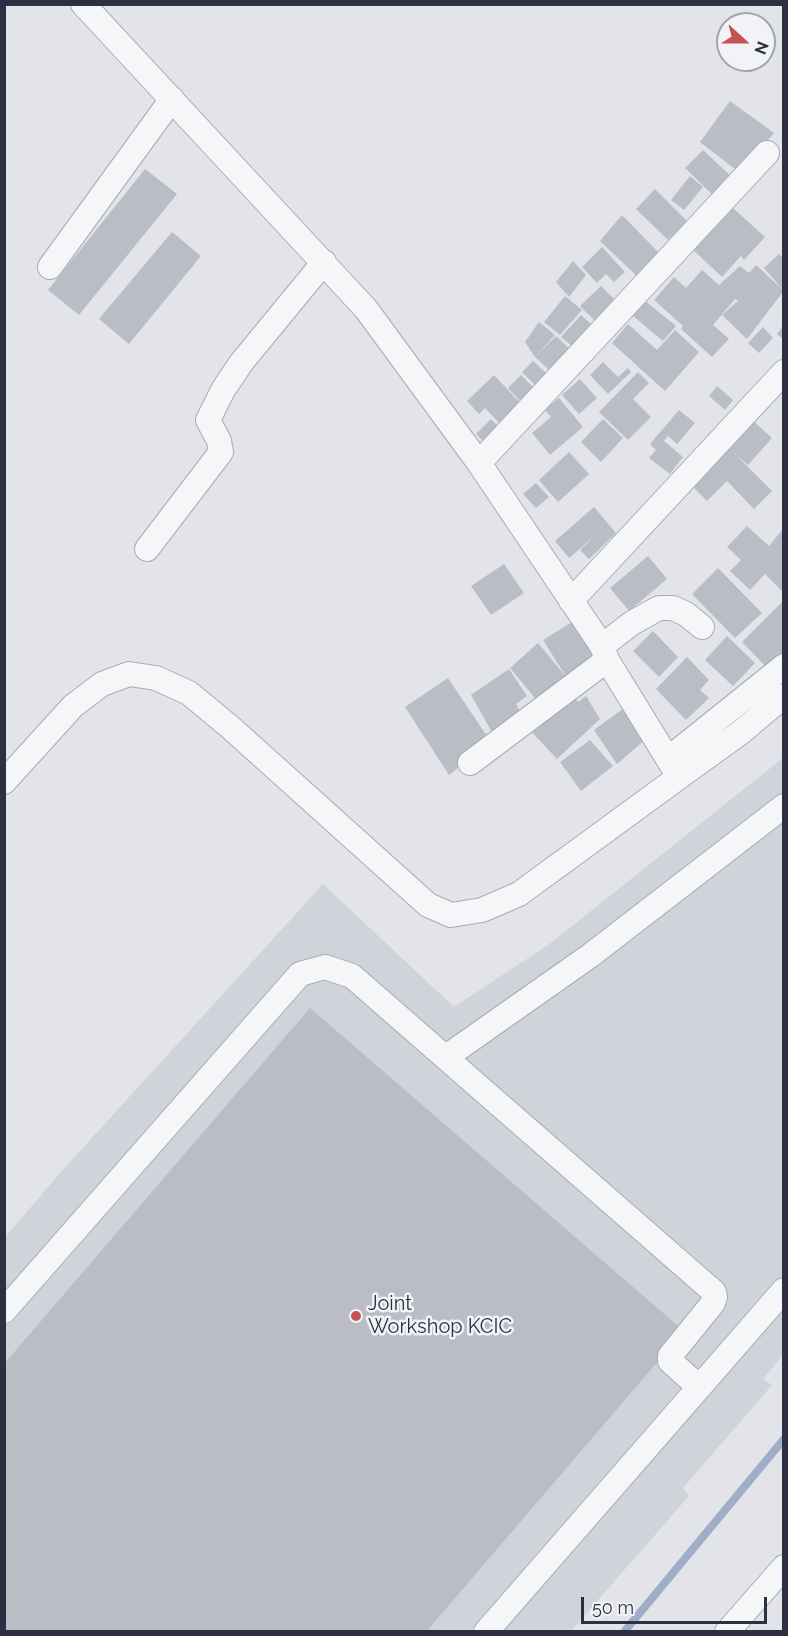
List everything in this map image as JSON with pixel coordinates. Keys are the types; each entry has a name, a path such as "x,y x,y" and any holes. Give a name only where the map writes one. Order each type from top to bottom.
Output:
{"street":[{"path":"83,4 366,309 479,463 571,601 674,768"},
{"path":"50,267 172,99"},
{"path":"479,463 767,153"},
{"path":"147,549 221,452 219,441 208,420 223,390 241,363 324,262"},
{"path":"571,601 783,372"},
{"path":"470,764 604,653 632,623 659,608 673,608 686,614 702,627"},
{"path":"4,782 73,706 102,684 129,674 156,678 189,693 428,905 451,915 482,910 519,894 674,768 783,666"},
{"path":"674,768 740,733 783,696"},
{"path":"446,1057 591,956 783,806"},
{"path":"4,1311 300,974 325,967 352,976 714,1292 713,1303 670,1356 670,1361 699,1387"},
{"path":"486,1632 783,1290"},
{"path":"727,1632 783,1567"}],"shaded area":[{"path":"783,758 783,1355 763,1379 772,1385 683,1488 689,1496 571,1631 5,1632 5,1237 60,1173 323,884 454,1007 548,945"}],"building":[{"path":"730,101 774,133 740,173 700,142"},
{"path":"703,150 735,180 717,199 685,168"},
{"path":"145,169 177,194 79,315 48,290"},
{"path":"690,176 703,187 684,210 671,200"},
{"path":"655,189 687,221 668,240 636,209"},
{"path":"733,208 765,237 744,260 741,256 722,277 691,248 710,227 713,230"},
{"path":"622,215 662,256 640,279 600,241"},
{"path":"172,232 201,256 129,344 99,319"},
{"path":"602,247 625,272 614,282 606,274 597,283 582,267"},
{"path":"779,254 783,258 783,290 764,268"},
{"path":"573,261 586,275 569,297 556,282"},
{"path":"756,265 783,292 747,339 722,315 738,301 735,299 713,325 729,339 712,357 654,300 674,277 686,288 702,270 719,285 740,266 749,273"},
{"path":"601,286 618,303 597,323 580,306"},
{"path":"565,296 582,310 560,335 544,322"},
{"path":"644,300 676,326 663,341 632,315"},
{"path":"581,315 592,325 573,347 561,337"},
{"path":"539,322 555,335 535,357 525,342"},
{"path":"628,324 657,350 675,330 699,352 665,391 612,343"},
{"path":"783,326 783,339 777,334"},
{"path":"763,327 773,338 759,353 748,343"},
{"path":"556,336 571,350 550,371 535,357"},
{"path":"533,361 547,374 536,386 522,372"},
{"path":"603,362 618,377 628,368 631,372 608,394 590,375"},
{"path":"638,372 649,383 633,399 651,417 628,440 599,412"},
{"path":"494,375 523,406 502,426 485,408 479,414 467,401"},
{"path":"521,375 535,389 522,403 508,388"},
{"path":"580,379 597,398 579,414 562,395"},
{"path":"717,386 733,400 725,410 709,396"},
{"path":"559,398 583,427 550,455 532,433 551,417 545,410"},
{"path":"679,410 695,423 677,444 668,436 664,441 683,457 670,474 649,458 656,450 650,444"},
{"path":"491,419 501,429 486,444 476,434"},
{"path":"603,419 623,438 601,462 581,442"},
{"path":"751,419 772,438 748,465 733,452 772,491 754,509 727,481 707,501 690,484"},
{"path":"569,452 589,474 558,502 539,480"},
{"path":"536,483 549,497 536,508 523,494"},
{"path":"594,507 616,533 589,559 580,550 598,533 569,558 555,541"},
{"path":"747,526 769,546 783,529 783,592 765,574 750,590 730,571 741,560 727,547"},
{"path":"648,556 667,579 629,611 610,588"},
{"path":"504,564 524,593 491,615 471,586"},
{"path":"718,568 762,613 735,638 692,594"},
{"path":"783,601 783,655 769,670 742,642"},
{"path":"580,617 603,655 567,678 543,640"},
{"path":"653,631 678,657 659,677 633,651"},
{"path":"727,636 755,663 733,686 705,660"},
{"path":"538,643 568,679 540,704 510,668"},
{"path":"687,657 709,680 700,690 709,698 686,720 656,689"},
{"path":"509,669 527,696 516,704 522,716 493,734 471,695"},
{"path":"448,678 491,742 449,775 405,707"},
{"path":"572,693 578,702 586,696 600,719 557,759 528,728"},
{"path":"624,708 647,738 617,764 594,730"},
{"path":"590,740 613,766 581,791 560,762"},
{"name":"Joint Workshop KCIC","path":"310,1008 684,1331 426,1632 4,1632 4,1364"}],"waterway":[{"path":"624,1632 784,1439"}],"place":[{"name":"Joint Workshop KCIC","path":"356,1316"}]}
